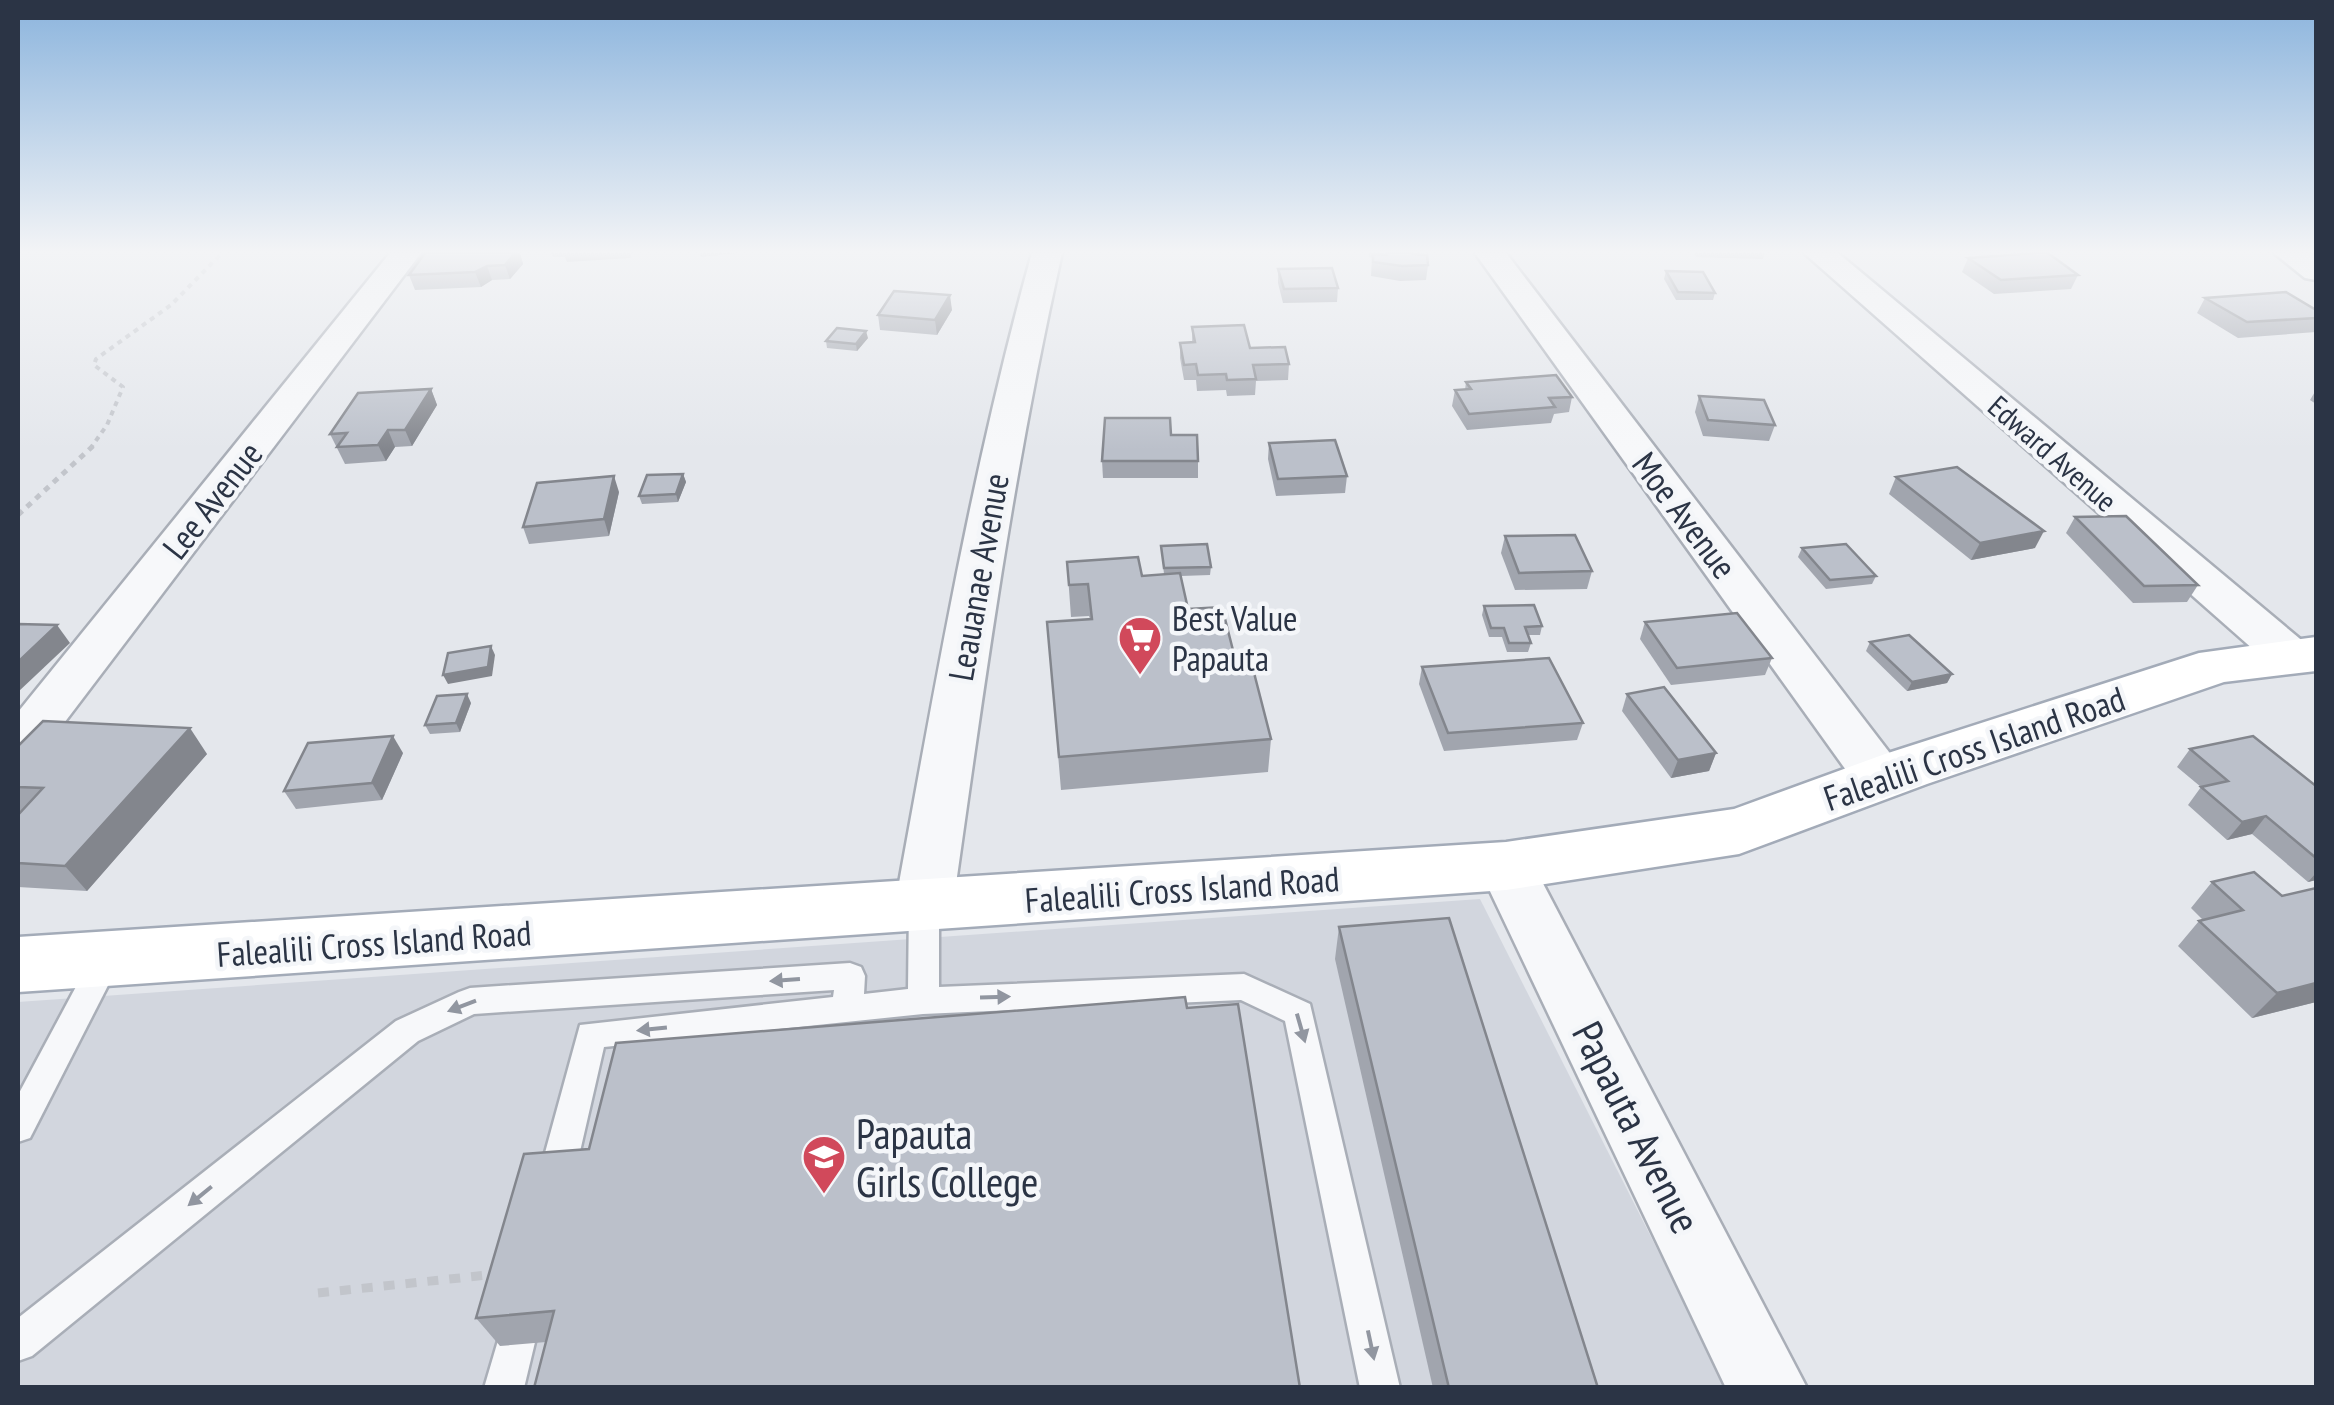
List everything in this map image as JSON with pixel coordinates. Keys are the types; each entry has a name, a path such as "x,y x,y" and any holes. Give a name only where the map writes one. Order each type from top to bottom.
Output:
{"main road":[{"name":"Falealili Cross Island Road","path":"18,965 1506,866 1739,831 1880,778 2218,664 2302,654"}],"street":[{"name":"Lee Avenue","path":"18,747 355,319"},
{"name":"Leauanae Avenue","path":"924,905 988,517 1031,319"},
{"name":"Moe Avenue","path":"1539,319 1880,778"},
{"name":"Edward Avenue","path":"1897,319 2302,654"},
{"name":"Papauta Avenue","path":"1506,866 1768,1388"}],"lane":[{"path":"923,1000 924,905"},
{"path":"18,1127 104,962"},
{"path":"18,1342 407,1031 470,1001 850,976 848,1008"},
{"path":"546,1216 591,1035 923,1000 1244,987 1299,1013 1380,1388"},
{"path":"504,1388 533,1270"}],"path":[{"path":"18,515 62,480 117,416 124,387 94,366 96,360 153,319"},
{"path":"318,1294 533,1270"}],"shaded area":[{"name":"Papauta Girls College","path":"1480,899 1727,1387 18,1388 18,1002"}],"building":[{"path":"2241,319 2306,319 2247,322"},
{"path":"1244,325 1250,348 1285,347 1289,364 1253,365 1256,379 1227,380 1226,374 1198,375 1196,364 1184,365 1180,343 1195,342 1192,327"},
{"path":"837,328 866,331 856,344 826,341"},
{"path":"1556,375 1572,397 1549,398 1555,407 1469,414 1455,390 1471,389 1466,382"},
{"path":"431,389 405,430 388,430 378,445 337,447 347,433 330,434 358,393"},
{"path":"1699,396 1764,400 1775,425 1708,420"},
{"path":"1105,418 1170,418 1171,435 1197,435 1198,461 1102,461"},
{"path":"1335,440 1347,476 1278,479 1269,443"},
{"path":"1957,467 2044,531 1980,543 1896,477"},
{"path":"683,474 676,494 639,496 647,475"},
{"path":"614,476 604,519 523,527 537,483"},
{"path":"2126,516 2198,585 2144,586 2075,517"},
{"path":"1575,535 1592,571 1519,573 1505,536"},
{"path":"1207,544 1211,567 1164,568 1161,546"},
{"path":"1846,544 1876,576 1830,580 1802,548"},
{"name":"Best Value Papauta","path":"1138,557 1142,576 1180,573 1188,609 1222,607 1237,666 1252,665 1271,739 1059,757 1047,622 1092,619 1088,584 1069,585 1067,562"},
{"path":"1534,605 1542,626 1525,627 1531,643 1509,643 1504,628 1491,628 1484,606"},
{"path":"1737,613 1772,658 1677,668 1645,622"},
{"path":"18,624 57,625 18,662"},
{"path":"1909,635 1952,674 1912,682 1870,642"},
{"path":"491,646 488,667 443,675 448,653"},
{"path":"1549,658 1583,723 1448,733 1422,667"},
{"path":"1664,687 1716,753 1678,760 1627,694"},
{"path":"467,694 456,723 425,725 437,696"},
{"path":"43,721 190,728 65,866 18,863 18,815 43,788 18,787 18,746"},
{"path":"393,736 372,783 284,791 308,743"},
{"path":"2253,736 2316,786 2316,858 2266,816 2242,822 2201,787 2228,781 2190,749"},
{"path":"2254,872 2282,896 2316,888 2316,983 2277,993 2199,921 2243,910 2212,882"},
{"path":"1449,918 1598,1388 1449,1388 1339,927"},
{"path":"1185,997 1187,1008 1238,1004 1300,1388 534,1388 554,1311 476,1318 524,1154 589,1149 616,1043"}],"place":[{"name":"Best Value Papauta","path":"1140,676"},
{"name":"Papauta Girls College","path":"824,1195"}]}
